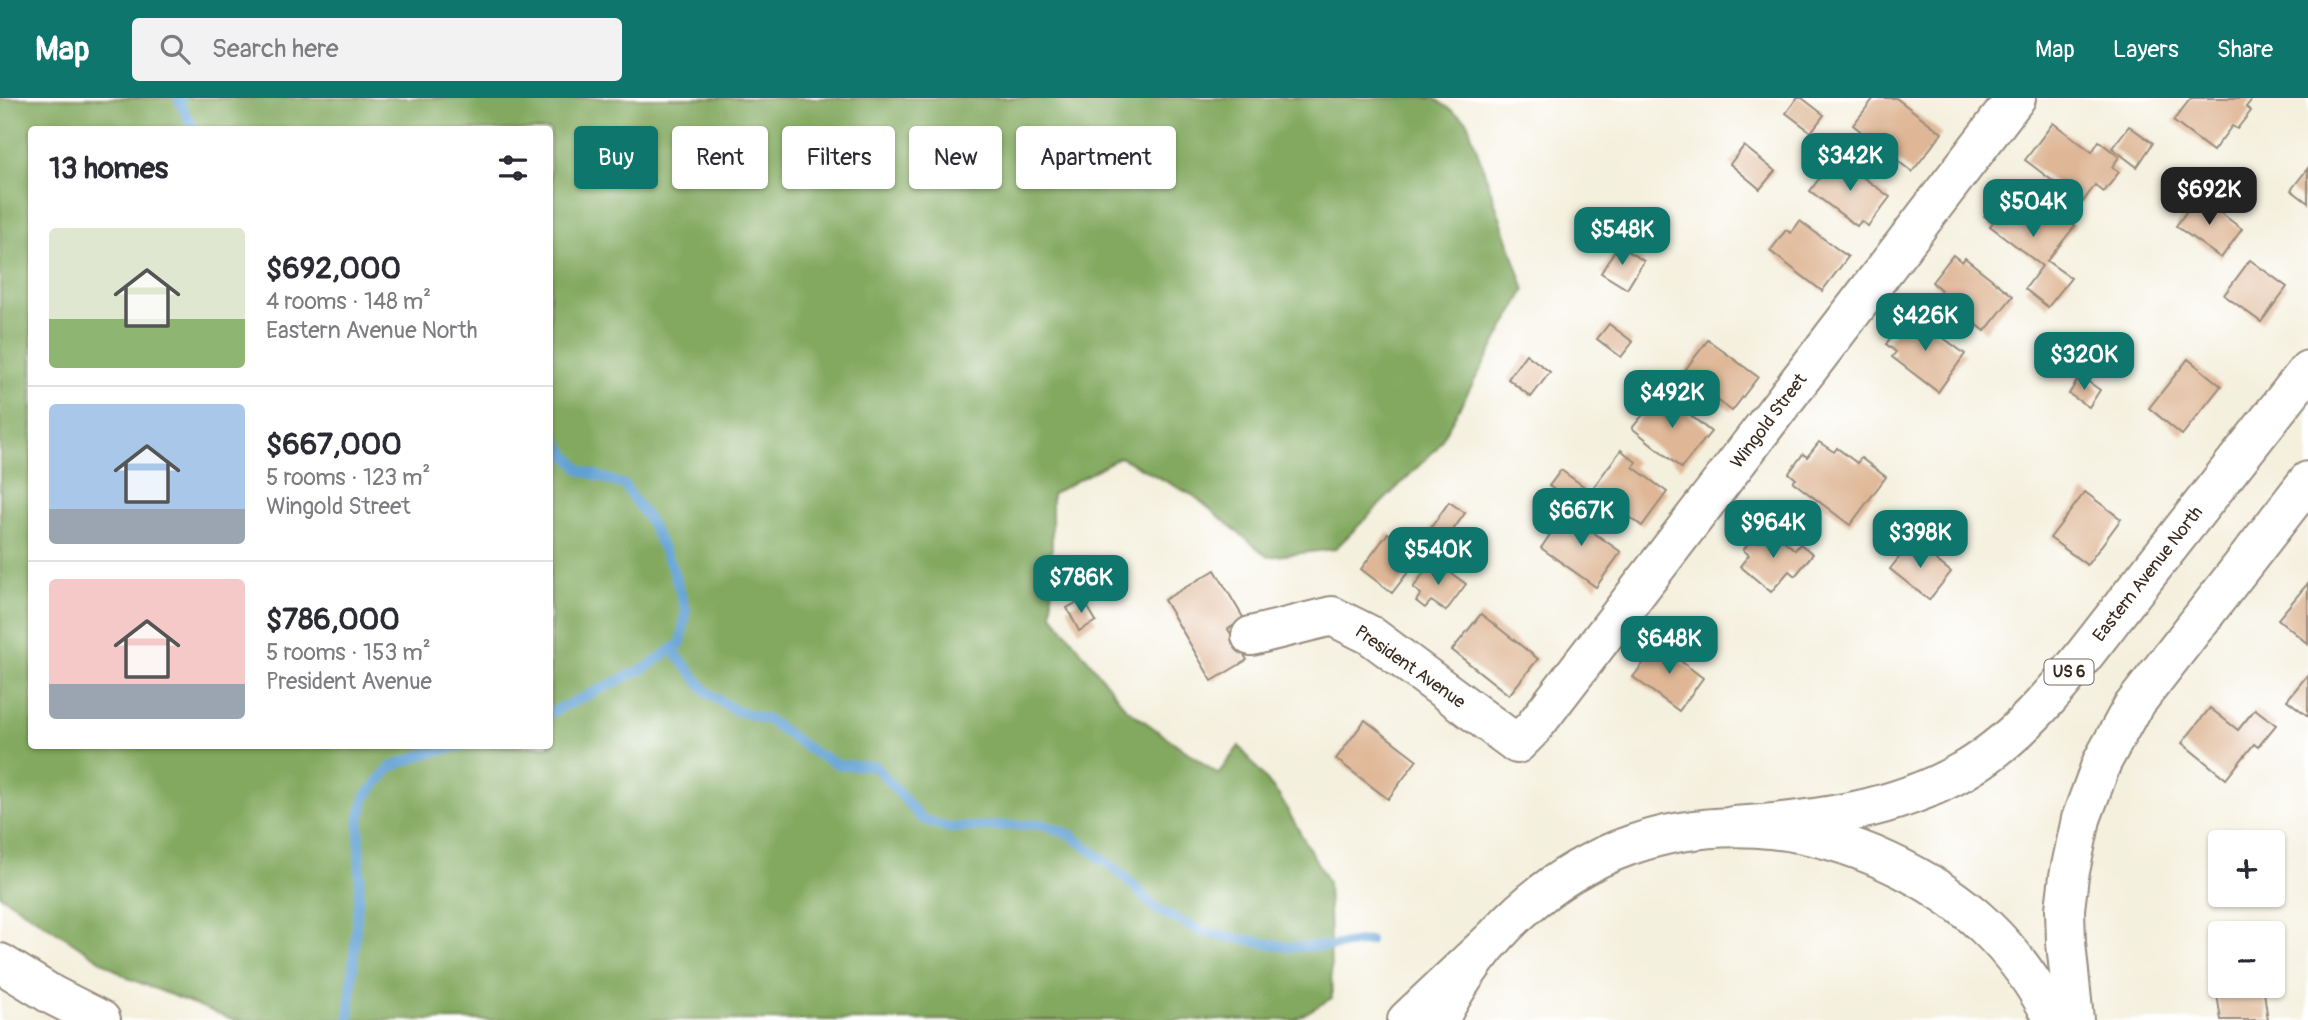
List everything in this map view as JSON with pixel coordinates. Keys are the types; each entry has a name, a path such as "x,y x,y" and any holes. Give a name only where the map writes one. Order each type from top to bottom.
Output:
{"main road":[{"name":"Wingold Street","path":"1520,742 1586,660 2016,98"},
{"name":"Eastern Avenue North","path":"1733,826 1829,816 1905,799 1964,770 2011,736 2074,667 2308,370"},
{"path":"2074,1020 2065,909 2081,819 2102,762 2131,709 2308,481"},
{"name":"President Avenue","path":"1251,636 1332,616 1370,635 1517,744 1520,742"},
{"name":"US 6","path":"1439,1020 1464,975 1495,937 1514,916 1569,874 1595,860 1657,837 1733,826"},
{"path":"1733,826 1804,834 1838,843 1873,855 1938,889 1969,912 2018,961 2054,1020"},
{"path":"1407,1020 1495,937"},
{"path":"0,963 52,995 101,1020"}],"green space":[{"path":"0,98 1434,98 1467,121 1525,290 1437,448 1335,549 1268,557 1194,496 1120,457 1052,494 1052,614 1126,708 1218,774 1239,746 1280,797 1328,882 1332,998 1294,1020 234,1020 128,978 0,895"}],"building":[{"path":"1797,98 1802,98 1824,115 1811,132 1786,113"},
{"path":"1874,98 1896,98 1942,133 1912,172 1853,125"},
{"path":"2191,98 2253,98 2246,107 2251,111 2237,129 2232,126 2213,151 2173,121"},
{"path":"2053,123 2092,152 2099,141 2119,157 2112,167 2119,172 2104,192 2095,185 2082,203 2025,160"},
{"path":"2129,126 2153,143 2137,167 2112,148"},
{"path":"1744,146 1775,171 1760,189 1730,164"},
{"path":"1835,157 1890,197 1868,226 1861,221 1857,226 1810,191"},
{"path":"2308,168 2308,203 2291,190"},
{"path":"2009,184 2052,218 2057,211 2075,226 2047,261 2071,278 2048,307 2025,289 2042,266 1990,226 1993,222 1984,216"},
{"path":"2198,196 2242,229 2221,258 2176,226"},
{"path":"1800,221 1848,257 1822,291 1770,251 1786,230 1791,233"},
{"path":"1618,245 1644,261 1627,289 1601,273"},
{"path":"1953,255 1962,262 1965,258 2013,296 1985,331 1938,294 1941,290 1932,282"},
{"path":"2250,260 2287,287 2261,322 2224,295"},
{"path":"1905,318 1915,326 1919,320 1965,354 1938,392 1892,357 1896,352 1886,344"},
{"path":"1609,324 1633,342 1621,357 1597,339"},
{"path":"1708,340 1758,377 1732,411 1682,374"},
{"path":"1526,354 1550,372 1531,397 1508,379"},
{"path":"2188,359 2221,386 2182,435 2149,408"},
{"path":"2080,376 2100,390 2089,407 2069,394"},
{"path":"1662,392 1711,432 1681,468 1632,428"},
{"path":"1819,442 1834,452 1837,448 1857,463 1861,458 1886,477 1850,525 1793,482 1796,479 1789,473 1803,454 1807,457"},
{"path":"1621,450 1636,462 1633,467 1667,492 1642,526 1592,489"},
{"path":"1561,470 1586,488 1575,504 1549,486"},
{"path":"2085,492 2121,519 2087,565 2050,538"},
{"path":"1449,502 1465,513 1441,547 1425,536"},
{"path":"1571,504 1586,515 1580,523 1621,552 1596,587 1541,548"},
{"path":"1770,529 1795,550 1800,544 1813,554 1795,576 1789,571 1771,592 1740,566 1749,555 1743,550 1753,538 1759,542"},
{"path":"1388,533 1419,558 1392,593 1361,569"},
{"path":"1912,541 1951,572 1929,600 1890,569"},
{"path":"1433,560 1466,584 1446,611 1431,601 1425,608 1416,601 1421,594 1413,588"},
{"path":"1215,570 1244,619 1228,629 1247,660 1212,681 1164,600"},
{"path":"2308,583 2308,644 2278,619"},
{"path":"1083,599 1096,621 1079,631 1067,608"},
{"path":"1481,614 1538,659 1509,695 1452,650"},
{"path":"1658,644 1669,653 1675,645 1688,654 1682,662 1703,678 1679,711 1633,677"},
{"path":"2308,674 2308,716 2287,700"},
{"path":"2210,708 2238,730 2255,709 2276,725 2258,747 2254,744 2226,779 2182,743"},
{"path":"1365,720 1417,760 1388,799 1336,759"},
{"path":"2218,998 2265,998 2268,1020 2221,1020"}],"waterway":[{"path":"178,98 192,126"},
{"path":"553,434 580,470 624,485 650,522 672,567 686,610 681,643 645,668 553,712"},
{"path":"672,649 707,692 734,710 768,720 815,753 840,765 875,766 922,819 949,828 1042,824 1071,835 1125,877 1157,910 1203,932 1287,947 1332,946 1369,941"},
{"path":"349,1020 360,877 359,821 365,797 391,767 424,754 447,749"}]}
